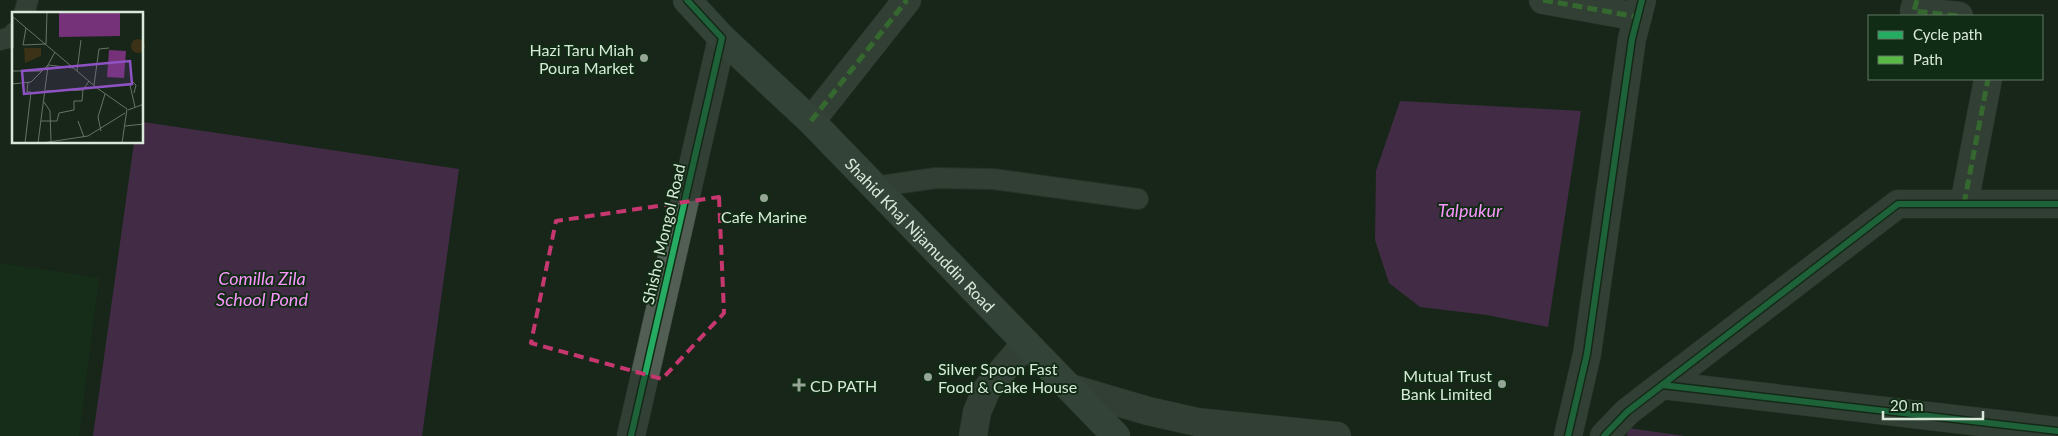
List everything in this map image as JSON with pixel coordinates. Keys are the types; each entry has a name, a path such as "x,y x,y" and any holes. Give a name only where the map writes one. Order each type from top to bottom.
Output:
{"main road":[{"name":"Shahid Khaj Nijamuddin Road","path":"687,0 722,38 811,121 1116,436"}],"street":[{"path":"811,121 907,0"},
{"path":"1544,0 1640,8 1632,39 1587,354 1568,436"},
{"path":"1917,0 1914,11 1950,15"},
{"name":"Shisho Mongol Road","path":"631,436 722,38"},
{"path":"1964,204 1988,80"},
{"path":"1604,436 1627,412 1898,204 2058,204"},
{"path":"973,436 977,412 986,390 1026,343"},
{"path":"1662,386 2058,431"},
{"path":"1070,388 1148,411 1197,422 1337,436"}],"lane":[{"path":"0,40 12,36"},
{"path":"874,186 936,178 993,179 1138,198"}],"highlighted area":[{"path":"719,197 724,313 662,379 531,343 556,221"}],"shaded area":[{"path":"0,263 99,278 79,436 0,436"}],"water":[{"name":"Talpukur","path":"1400,101 1581,111 1548,327 1487,315 1420,307 1389,283 1375,240 1376,171"},
{"name":"Comilla Zila School Pond","path":"144,122 459,169 422,436 93,436 134,144 144,144"},
{"path":"1628,428 1685,436 1627,436"}],"marked path":[{"path":"811,121 907,0"},
{"path":"1543,0 1638,17"},
{"path":"1917,0 1914,11 1950,15"},
{"path":"1964,204 1988,80"}],"cycle path":[{"path":"631,436 722,38 687,0"},
{"path":"1568,436 1587,354 1632,39 1642,0"},
{"path":"1604,436 1627,412 1898,204 2058,204"},
{"path":"1662,385 2058,431"}],"place":[{"name":"Hazi Taru Miah Poura Market","path":"644,58"},
{"name":"Cafe Marine","path":"764,198"},
{"name":"Silver Spoon Fast Food & Cake House","path":"928,377"},
{"name":"Mutual Trust Bank Limited","path":"1502,384"},
{"name":"CD PATH","path":"799,385"}]}
